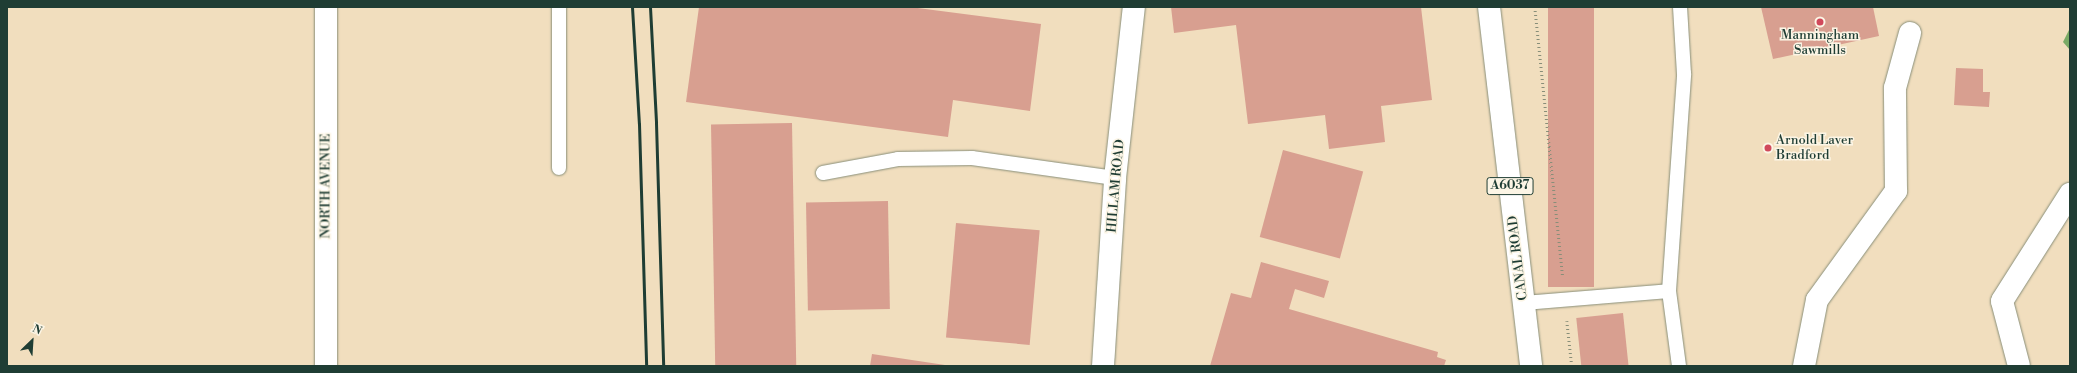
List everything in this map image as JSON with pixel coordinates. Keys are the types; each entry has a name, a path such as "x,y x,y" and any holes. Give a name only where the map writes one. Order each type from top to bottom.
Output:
{"street":[{"name":"NORTH AVENUE","path":"326,7 326,366"},
{"name":"HILLAM ROAD","path":"1103,366 1115,178 1134,7"},
{"name":"CANAL ROAD","path":"1489,7 1531,366"},
{"path":"1804,366 1817,300 1896,191 1895,88 1910,33"},
{"path":"2019,366 2002,301 2070,194"}],"lane":[{"path":"559,7 559,168"},
{"path":"1679,366 1669,291 1684,74 1680,7"},
{"path":"823,173 898,160 972,158 1115,178"},
{"path":"1524,303 1565,301 1669,291"}],"path":[{"path":"1535,7 1572,366"}],"green space":[{"path":"2070,28 2070,50 2063,42"}],"building":[{"path":"699,7 910,7 1041,24 1030,111 953,100 948,137 686,102"},
{"path":"1171,7 1421,7 1432,100 1381,106 1385,142 1329,149 1325,115 1248,124 1236,25 1174,33"},
{"path":"1548,7 1594,7 1594,287 1548,287"},
{"name":"Manningham Sawmills","path":"1761,7 1873,7 1879,36 1773,59"},
{"path":"1956,68 1983,69 1983,92 1990,92 1989,107 1954,105"},
{"path":"792,123 796,366 715,366 711,124"},
{"path":"1283,150 1363,171 1340,258 1260,237"},
{"path":"888,201 890,309 808,310 806,202"},
{"path":"956,223 1040,230 1030,345 946,338"},
{"path":"1261,262 1329,281 1324,298 1295,289 1289,309 1438,352 1437,357 1446,360 1444,366 1210,366 1231,293 1251,298"},
{"path":"1623,313 1629,366 1581,366 1576,318"},
{"path":"872,354 945,365 945,366 870,366"}],"railway":[{"path":"632,7 639,124 646,366"},
{"path":"650,7 656,123 663,366"}],"place":[{"name":"Manningham Sawmills","path":"1820,22"},
{"name":"Arnold Laver Bradford","path":"1768,148"}]}
